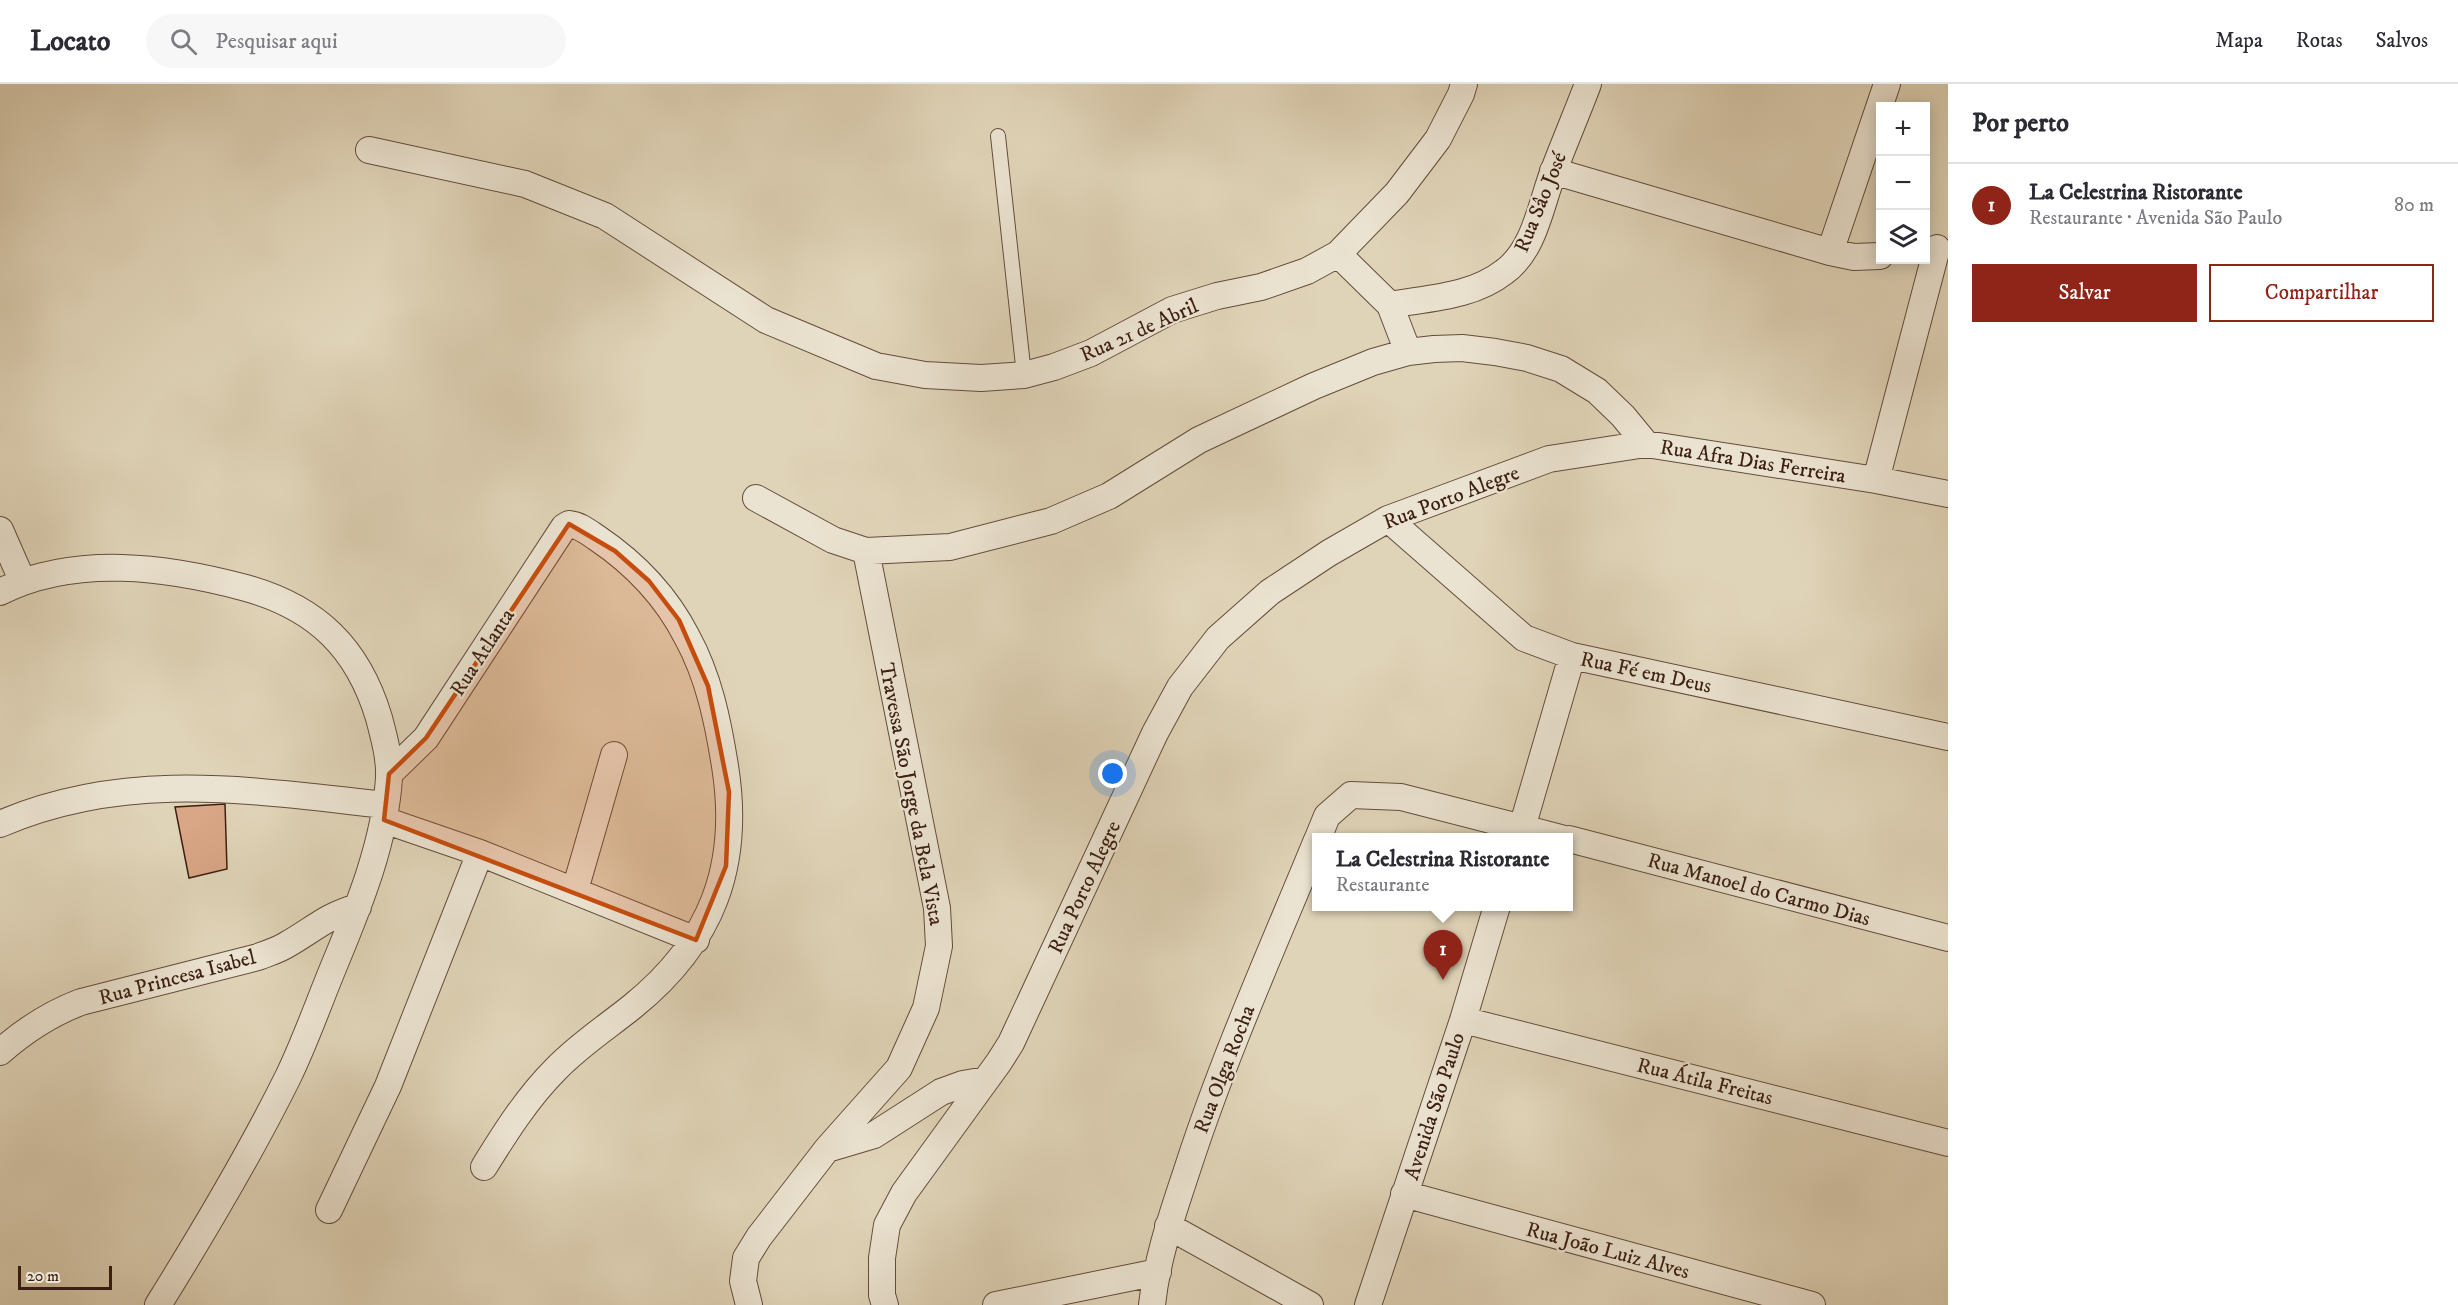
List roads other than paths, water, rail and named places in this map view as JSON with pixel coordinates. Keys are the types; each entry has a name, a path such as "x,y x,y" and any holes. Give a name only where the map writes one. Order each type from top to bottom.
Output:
{"street":[{"name":"Rua 21 de Abril","path":"369,150 525,184 605,216 766,320 876,366 925,375 981,378 1024,375 1054,367 1091,353 1172,310 1217,296 1261,287 1307,271 1338,254 1397,193 1437,139 1464,84"},
{"name":"Rua Sâo José","path":"1390,305 1464,292 1486,284 1505,272 1520,257 1528,242 1553,171 1588,84"},
{"path":"1830,252 1887,84"},
{"path":"1553,171 1830,252 1854,257 1876,256"},
{"path":"1876,480 1937,249"},
{"path":"756,498 833,540 866,551 950,547 1051,522 1109,496 1199,440 1345,372 1408,352 1390,305 1338,254"},
{"name":"Rua Afra Dias Ferreira","path":"1408,352 1462,348 1527,358 1561,369 1597,391 1647,444 1876,480 1948,494"},
{"name":"Rua Porto Alegre","path":"885,1305 882,1295 882,1258 887,1225 904,1193 1011,1043 1155,734 1180,687 1218,638 1270,592 1329,553 1388,519 1549,459 1647,444"},
{"name":"Rua Fé em Deus","path":"1388,519 1524,638 1572,656 1948,736"},
{"name":"Rua Atlanta","path":"389,774 426,738 564,527 569,524 576,525 615,551 649,581 678,620 697,654 708,686 728,782 730,825 726,867 715,899 696,940"},
{"path":"0,530 11,586 72,571 134,567 205,577 262,593 305,612 329,630 341,643 361,673 373,698 383,732 389,774 385,812 358,907 290,1074 246,1158 158,1305"},
{"name":"Travessa São Jorge da Bela Vista","path":"749,1305 743,1281 746,1258 759,1237 827,1149 899,1068 926,1008 939,946 937,908 866,551"},
{"path":"1520,832 1572,656"},
{"path":"575,890 614,755"},
{"path":"0,824 31,810 80,797 141,789 228,790 385,812 696,940 635,1005 582,1044 556,1068 533,1094 484,1167"},
{"name":"Rua Olga Rocha","path":"1320,833 1327,816 1351,795 1401,797 1520,832"},
{"name":"Rua Manoel do Carmo Dias","path":"1573,841 1948,938"},
{"path":"329,1209 388,1086 480,853"},
{"name":"Rua Olga Rocha","path":"1152,1305 1168,1227 1209,1104 1312,854"},
{"name":"Rua Princesa Isabel","path":"0,1052 28,1028 53,1013 81,1002 258,957 285,946 322,921 340,912 358,907"},
{"name":"Avenida São Paulo","path":"1368,1305 1463,1020 1496,911"},
{"name":"Rua Átila Freitas","path":"1463,1020 1948,1143"},
{"path":"827,1149 874,1136 941,1092 963,1084 986,1080"},
{"name":"Rua João Luiz Alves","path":"1404,1194 1812,1305"},
{"path":"1168,1227 1310,1305"},
{"path":"996,1305 1158,1272"}],"lane":[{"path":"998,136 1024,375"}],"place":[{"name":"La Celestrina Ristorante","path":"1443,980"}]}
